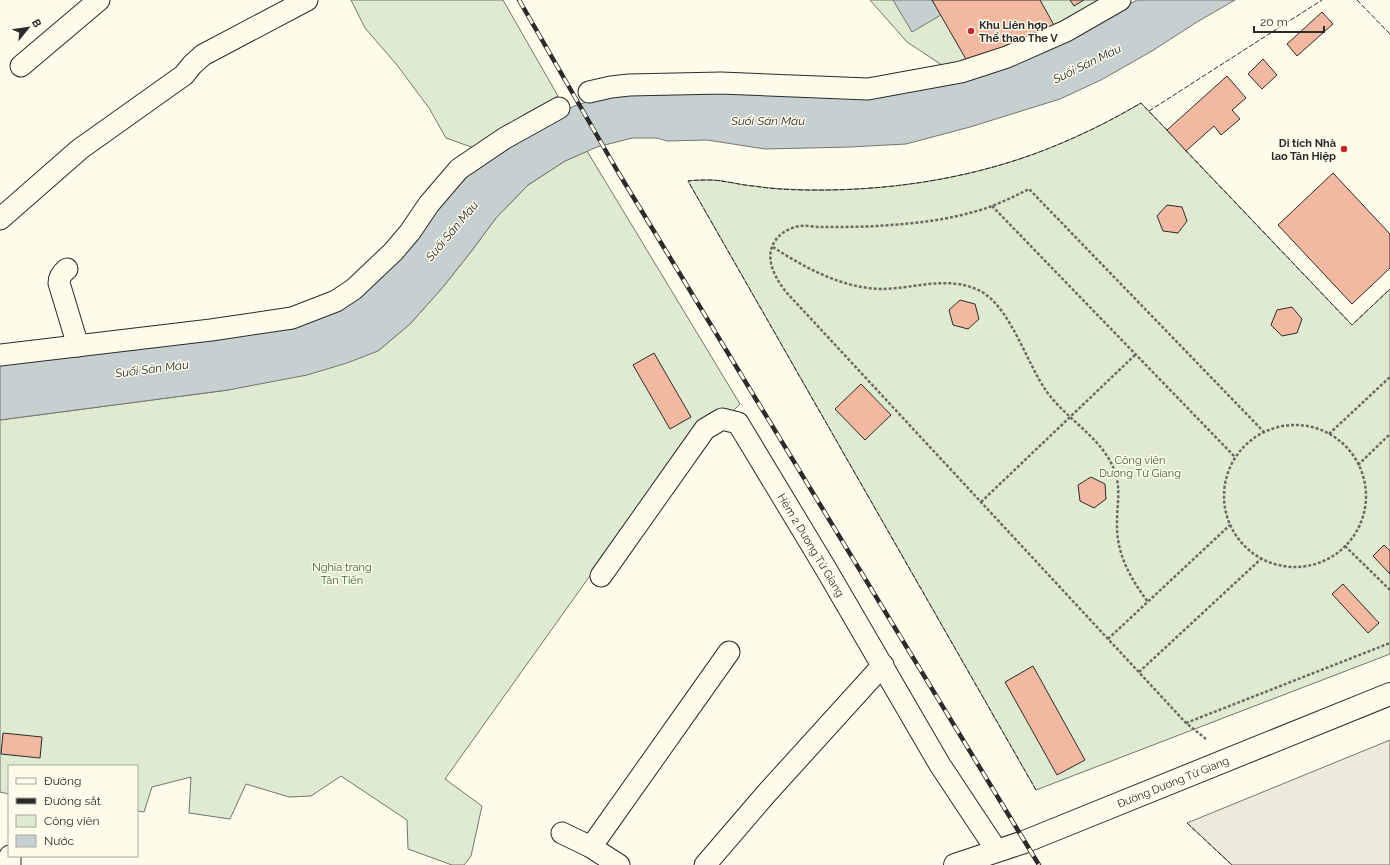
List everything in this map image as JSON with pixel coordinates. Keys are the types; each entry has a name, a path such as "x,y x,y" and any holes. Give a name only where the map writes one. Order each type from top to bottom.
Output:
{"main road":[{"name":"Đường Dương Tử Giang","path":"955,865 1024,842 1390,694"}],"street":[{"path":"21,66 99,0"},
{"path":"0,219 80,149 184,76 192,65 203,55 307,0"},
{"path":"589,92 629,85 721,82 868,89 961,72 1007,58 1066,31 1120,0"},
{"path":"0,355 211,330 292,318 336,301 354,289 393,252 410,232 429,204 459,169 505,138 559,108"},
{"path":"67,269 59,279 59,283 78,346"},
{"name":"Hẻm 2 Dương Tử Giang","path":"601,576 705,430 722,419 738,423 883,665 940,765 997,851"},
{"path":"591,847 729,652"},
{"path":"705,865 766,794 883,665"},
{"path":"562,833 591,847 619,865"}],"path":[{"path":"1206,739 1186,722 1139,672 787,293 779,283 771,265 770,256 773,247 777,239 784,232 792,228 802,226 876,226 925,221 967,214 992,206 1029,189 1264,432"},
{"path":"992,206 1235,457"},
{"path":"773,247 797,263 823,275 865,288 895,288 912,285 944,283 971,288 982,292 991,299 1000,309 1020,342 1037,377 1048,393 1070,417 1093,437 1103,449 1116,472 1119,497 1117,530 1122,558 1133,581 1148,602"},
{"path":"981,502 1135,355"},
{"path":"1329,434 1390,377"},
{"path":"1291,424 1305,425 1320,429 1329,434 1344,445 1354,457 1361,470 1365,484 1366,500 1358,528 1345,546 1327,559 1313,565 1299,567 1284,566 1262,558 1245,546 1235,534 1230,525 1224,506 1226,477 1235,457 1250,440 1276,427 1291,424"},
{"path":"1358,465 1390,434"},
{"path":"1108,639 1230,525"},
{"path":"1345,546 1390,590"},
{"path":"1139,672 1262,558"},
{"path":"1186,722 1390,643"}],"green space":[{"path":"351,0 503,0 558,96 525,114 474,148 446,138 429,108 397,65 365,28"},
{"name":"Khu Liên hợp Thể thao The V","path":"870,0 1104,0 1064,22 945,67 907,42"},
{"name":"Công viên Dương Tử Giang","path":"1141,103 1352,325 1390,289 1390,654 1036,790 688,181 715,180 768,188 808,190 866,188 923,182 979,171 1034,154 1089,131"},
{"name":"Nghĩa trang Tân Tiến","path":"587,151 740,404 732,412 699,423 445,779 482,806 471,856 464,865 452,865 408,849 407,820 341,776 311,796 289,797 246,784 230,819 189,813 191,777 152,787 144,812 138,811 138,765 8,765 8,794 0,792 0,420 228,390 378,351 410,324 443,287 496,218 528,185 565,161"}],"shaded area":[{"path":"1390,740 1390,865 1232,865 1187,823"}],"water":[{"path":"893,0 932,0 941,15 912,32"},
{"name":"Suối Săn Máu","path":"1137,0 1235,0 1152,51 1101,80 1060,99 970,127 906,144 765,149 707,140 667,141 657,138 632,138 597,147 565,161 528,185 496,218 443,287 410,324 378,351 347,363 307,375 228,390 0,420 0,363 321,316 463,176 546,121 574,106 615,95 723,91 870,98 1061,42"}],"building":[{"path":"932,0 1040,0 1055,27 967,61"},
{"path":"1070,0 1084,0 1074,6"},
{"path":"1322,12 1333,24 1297,56 1287,44"},
{"path":"1263,59 1277,75 1262,89 1248,74"},
{"path":"1227,76 1246,98 1232,110 1240,119 1221,135 1214,126 1186,151 1167,130"},
{"path":"1333,173 1390,234 1390,268 1352,304 1278,225"},
{"path":"1167,205 1182,207 1187,221 1178,233 1163,231 1157,216"},
{"path":"960,300 975,304 979,319 968,329 953,325 949,310"},
{"path":"1292,307 1302,319 1297,333 1282,336 1271,325 1277,310"},
{"path":"654,353 691,417 670,429 633,365"},
{"path":"861,384 891,415 865,440 835,409"},
{"path":"1091,477 1105,484 1106,499 1094,508 1080,501 1078,485"},
{"path":"1384,545 1390,551 1390,574 1373,556"},
{"path":"1343,584 1379,623 1368,633 1332,594"},
{"path":"1033,666 1085,760 1057,775 1005,682"},
{"path":"3,733 42,737 40,758 1,754"}],"railway":[{"path":"519,0 618,172 1039,865"}],"fence":[{"path":"1149,111 1322,0"},
{"path":"1357,0 1390,34"},
{"path":"1036,790 688,181 715,180 788,190 837,190 894,186 923,182 979,171 1034,154 1089,131 1141,103 1168,131"},
{"path":"1185,150 1352,325 1390,289"},
{"path":"1187,823 1232,865"}],"place":[{"name":"Khu Liên hợp Thể thao The V","path":"971,31"},
{"name":"Di tích Nhà lao Tân Hiệp","path":"1344,149"}]}
